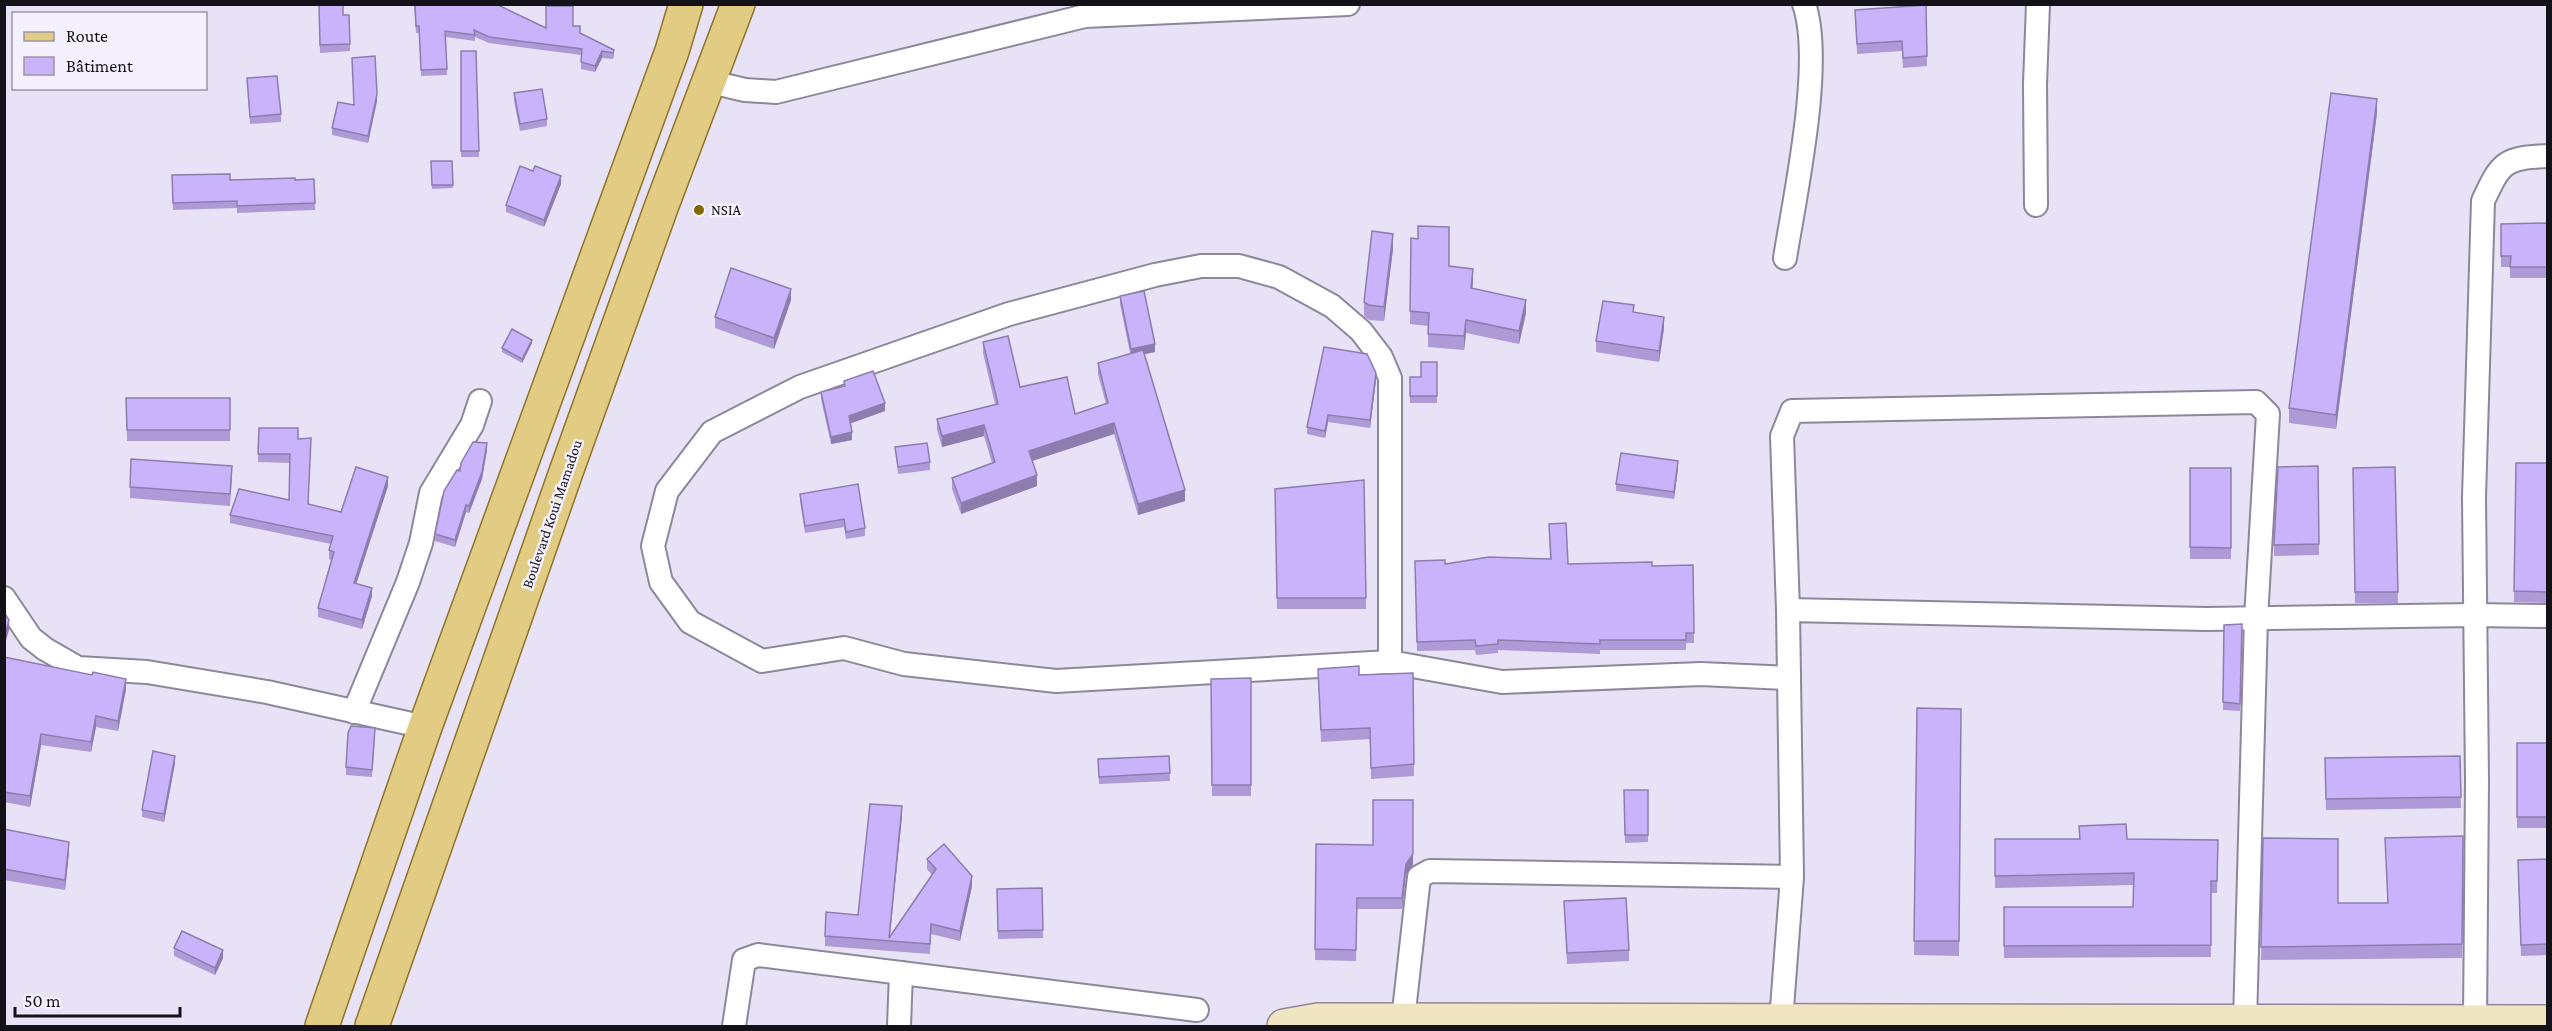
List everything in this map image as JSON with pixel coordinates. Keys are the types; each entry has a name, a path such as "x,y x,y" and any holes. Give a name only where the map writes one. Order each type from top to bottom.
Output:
{"main road":[{"path":"322,1026 425,727 668,62 686,4"},
{"name":"Boulevard Koui Mamadou","path":"372,1026 570,461 662,205 711,82 738,4"}],"street":[{"path":"711,82 745,90 777,92 1085,16 1348,4"},
{"path":"1785,258 1808,103 1810,22 1803,4"},
{"path":"2036,205 2035,84 2038,4"},
{"path":"2475,1022 2477,781 2473,615 2483,201 2496,173 2515,157 2547,156"},
{"path":"1390,662 1389,378 1381,357 1361,331 1332,306 1279,277 1239,266 1202,266 1155,275 1009,314 800,387 712,432 667,491 652,546 661,582 690,622 762,661 844,648 904,664 1056,681 1390,662 1502,682 1701,674 1788,678"},
{"path":"354,712 408,582 421,543 431,493 472,425 480,402"},
{"path":"1781,1021 1792,877 1788,610 1782,435 1792,411 2256,402 2268,414 2256,618 2245,1022"},
{"path":"4,598 31,638 78,668 147,672 267,692 425,727"},
{"path":"1788,610 2256,618 2547,616"},
{"path":"1403,1020 1419,877 1430,871 1792,877"},
{"path":"734,1026 744,960 758,955 1197,1010"},
{"path":"899,1026 901,973"},
{"path":"1284,1026 1318,1020 2547,1022"}],"building":[{"path":"319,4 343,4 343,15 349,15 350,44 320,45"},
{"path":"415,4 501,4 500,6 546,28 546,6 573,6 573,26 580,26 580,33 614,50 613,53 602,51 595,66 581,62 582,49 489,37 474,30 475,35 445,31 447,69 421,70 419,26 416,26"},
{"path":"1926,5 1927,56 1903,58 1902,41 1857,44 1855,10"},
{"path":"461,51 476,51 479,151 461,151"},
{"path":"375,56 377,94 368,136 332,128 338,102 354,105 352,58"},
{"path":"277,76 281,114 250,117 247,78"},
{"path":"542,89 547,119 520,124 514,93"},
{"path":"2331,93 2377,99 2336,415 2289,408"},
{"path":"431,161 452,161 453,185 432,185"},
{"path":"520,166 533,171 535,166 561,176 544,220 506,205"},
{"path":"230,174 230,180 314,179 315,203 237,206 237,201 173,203 172,175"},
{"path":"2547,223 2547,267 2510,267 2511,256 2501,256 2501,224"},
{"path":"1418,226 1449,227 1449,266 1473,269 1471,288 1526,300 1519,331 1466,320 1464,336 1428,334 1429,313 1410,311 1411,238 1418,239"},
{"path":"1372,231 1393,234 1384,307 1364,302"},
{"path":"731,268 791,289 774,338 715,317"},
{"path":"1144,291 1155,344 1131,349 1120,296"},
{"path":"1603,301 1634,305 1633,312 1664,317 1659,351 1596,341"},
{"path":"512,329 532,340 522,359 502,348"},
{"path":"1008,336 1020,387 1067,377 1075,414 1108,403 1098,363 1143,350 1185,490 1138,504 1114,423 1029,451 1037,475 961,503 952,478 995,462 984,425 942,436 937,419 998,404 983,342"},
{"path":"1324,347 1367,354 1376,373 1370,420 1328,415 1325,431 1307,427"},
{"path":"1421,362 1437,362 1437,396 1410,396 1410,377 1421,377"},
{"path":"873,371 885,403 849,416 852,432 831,437 821,392 845,386 844,381"},
{"path":"126,398 230,398 230,430 127,430"},
{"path":"259,428 298,428 298,439 311,438 308,504 341,512 356,467 388,477 354,583 372,588 362,620 318,608 334,552 329,550 333,536 230,515 239,489 289,500 290,454 258,454"},
{"path":"473,442 487,443 482,472 469,506 466,505 455,540 435,534 444,491 457,470 460,471 461,463"},
{"path":"927,443 930,462 898,467 895,447"},
{"path":"1621,453 1678,461 1674,492 1616,484"},
{"path":"131,459 232,466 230,494 130,487"},
{"path":"2516,463 2547,463 2547,592 2514,591"},
{"path":"2318,466 2319,544 2274,545 2278,467"},
{"path":"2395,467 2398,592 2355,592 2353,468"},
{"path":"2190,468 2231,468 2231,548 2190,547"},
{"path":"1364,480 1366,598 1277,598 1275,489"},
{"path":"858,484 865,528 846,532 844,519 805,526 800,494"},
{"path":"1566,523 1568,564 1652,562 1652,566 1693,565 1694,633 1686,633 1686,640 1600,640 1600,644 1498,640 1498,644 1476,646 1475,640 1417,642 1415,561 1445,560 1445,564 1489,557 1551,559 1549,524"},
{"path":"4,612 9,620 4,637"},
{"path":"2242,624 2240,704 2223,702 2224,625"},
{"path":"4,657 92,675 93,672 126,679 118,721 96,716 91,742 41,734 30,796 4,792"},
{"path":"1359,666 1359,675 1413,673 1414,764 1371,768 1370,728 1321,730 1318,669"},
{"path":"1251,678 1251,785 1212,785 1211,679"},
{"path":"1917,708 1961,709 1959,941 1914,941"},
{"path":"351,726 375,728 372,770 346,767 348,733"},
{"path":"2517,743 2547,743 2547,817 2517,817"},
{"path":"153,751 175,756 164,814 142,810"},
{"path":"1169,756 1170,773 1099,777 1098,759"},
{"path":"2460,756 2461,797 2326,799 2325,758"},
{"path":"1624,790 1648,790 1648,835 1625,835"},
{"path":"1373,800 1413,800 1413,854 1406,864 1402,898 1357,898 1356,950 1315,949 1316,844 1373,845"},
{"path":"870,804 902,806 889,938 936,869 927,859 944,844 972,876 960,931 931,924 930,944 825,936 826,912 858,915"},
{"path":"2126,824 2127,839 2218,840 2217,881 2211,881 2211,945 2004,946 2004,907 2133,907 2134,873 1995,876 1995,839 2080,839 2079,826"},
{"path":"4,829 69,842 65,880 4,869"},
{"path":"2463,836 2462,944 2261,947 2263,838 2338,839 2338,903 2388,903 2385,838"},
{"path":"2547,859 2547,944 2521,945 2518,860"},
{"path":"1042,888 1043,930 998,931 997,889"},
{"path":"1626,898 1629,950 1567,953 1564,901"},
{"path":"182,931 223,950 215,968 174,948"}],"place":[{"name":"NSIA","path":"699,210"}]}
